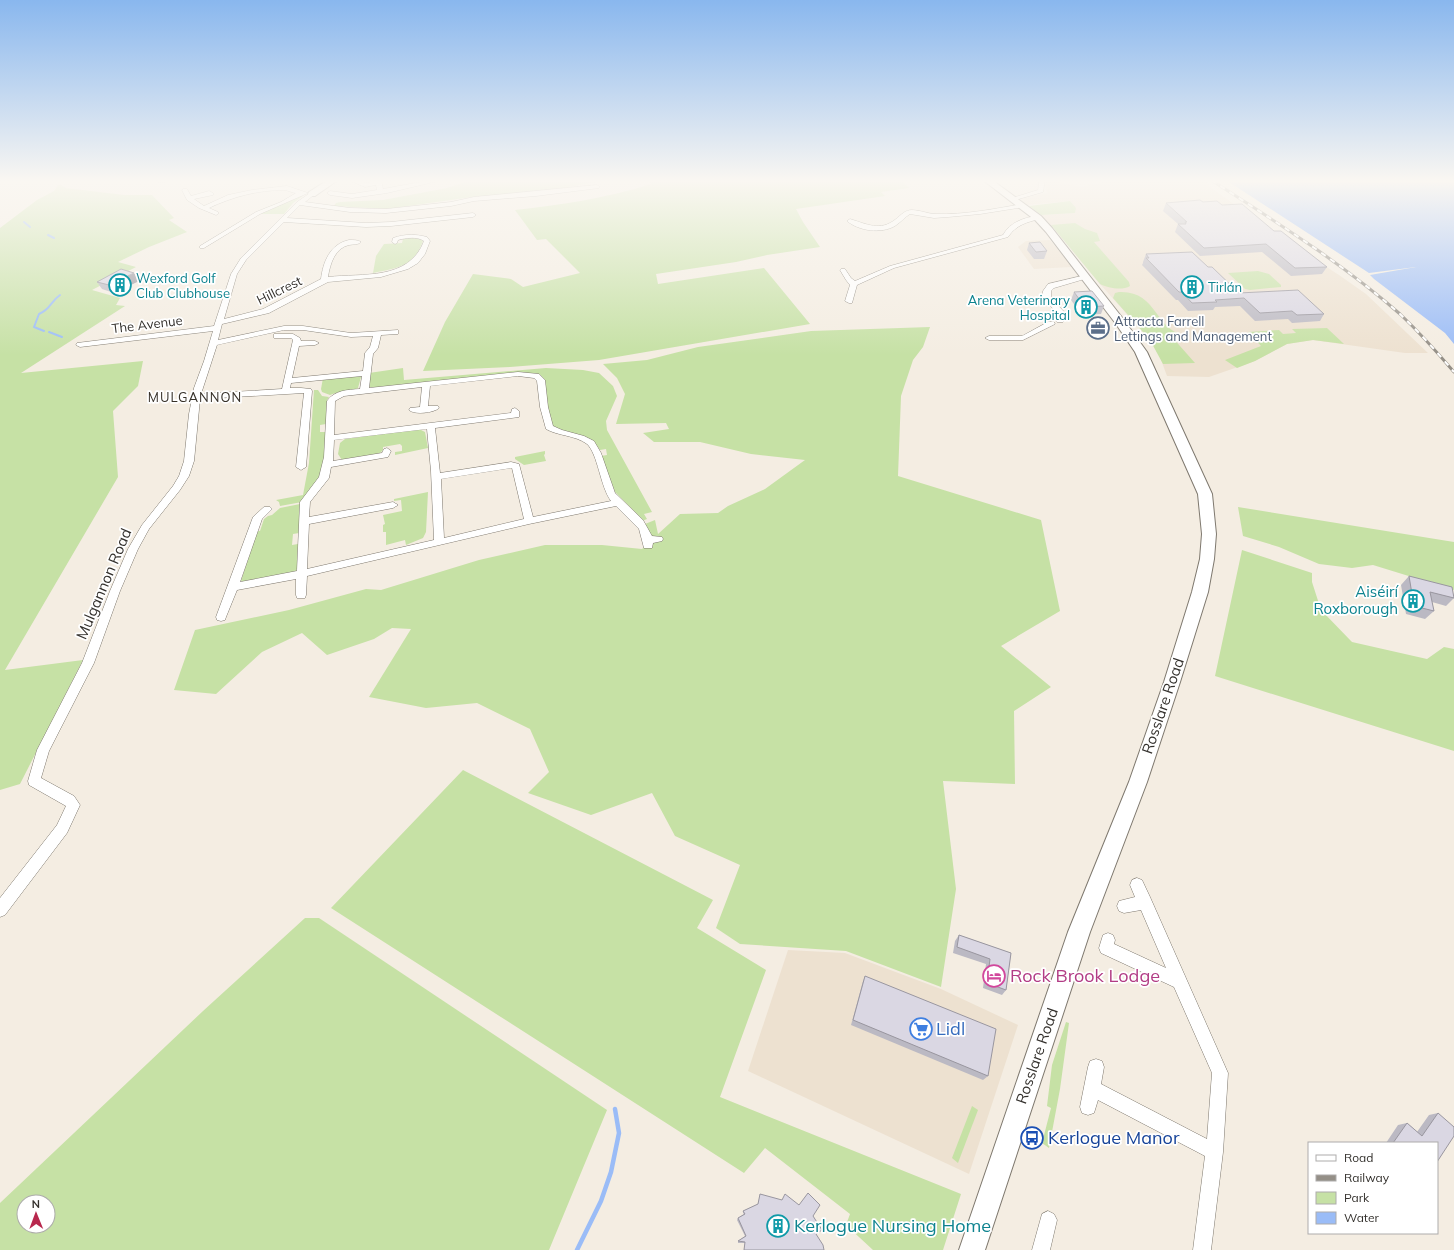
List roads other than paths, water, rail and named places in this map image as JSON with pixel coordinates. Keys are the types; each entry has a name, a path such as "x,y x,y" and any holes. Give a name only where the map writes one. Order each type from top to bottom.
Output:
{"main road":[{"name":"Rosslare Road","path":"972,1250 1079,932 1138,782 1172,682 1200,592 1207,559 1209,534 1205,494 1141,352 1123,326 1056,238"}],"street":[{"path":"202,247 216,238"},
{"name":"Mulgannon Road","path":"0,910 62,828 73,805 69,800 34,781 43,750 88,663 115,591 133,549 145,527 177,488 184,476 189,461 196,397 228,290 234,274 243,260 263,238"},
{"name":"Hillcrest","path":"395,242 395,239 399,238"},
{"name":"Hillcrest","path":"218,325 267,310 324,280 377,275 403,269 417,259 424,250 427,241 425,238"},
{"path":"854,284 892,267 997,238"},
{"name":"Hillcrest","path":"324,280 326,264 337,248 350,241 358,242"},
{"path":"843,270 854,284"},
{"path":"989,338 1024,338 1051,324 1062,325 1063,322 1060,320 1064,316 1047,298 1047,291 1051,286 1086,277"},
{"path":"849,302 854,284"},
{"name":"The Avenue","path":"80,345 218,325"},
{"path":"213,343 284,328 303,328 343,334 374,348 377,334"},
{"path":"364,391 366,344 377,334 395,332"},
{"path":"250,342 268,337 287,335 297,338 287,384 365,373"},
{"path":"296,344 315,342"},
{"path":"302,595 303,574 301,539 305,521 305,502 324,478 330,438 332,398 339,394 518,374 536,376 541,380 548,427 560,433 579,437 592,445 611,494 640,522 652,541"},
{"path":"424,409 426,384"},
{"path":"196,397 308,391 301,467"},
{"path":"413,410 435,408"},
{"path":"330,438 516,415 515,411"},
{"path":"431,426 431,438 437,462 436,477 439,541"},
{"path":"327,465 385,455 387,451"},
{"path":"436,477 511,464 516,466 529,521"},
{"path":"233,587 303,574 396,549 620,502"},
{"path":"305,521 390,508"},
{"path":"221,616 258,517 267,509"},
{"path":"1137,885 1220,1073 1214,1152 1202,1250"},
{"path":"1124,906 1145,902"},
{"path":"1108,940 1106,948 1180,982"},
{"path":"1088,1107 1096,1067"},
{"path":"1092,1088 1214,1152"},
{"path":"1045,1248 1048,1220"}],"water":[{"path":"1316,238 1454,238 1454,344 1445,333 1370,275 1416,267 1369,273"}],"waterway":[{"path":"44,331 34,327 39,314 46,310 60,295"},
{"path":"49,332 62,337"},
{"path":"577,1250 601,1201 611,1172 619,1133 615,1109"}],"railway":[{"path":"1300,238 1355,277 1400,314 1454,372"}],"place":[{"name":"Wexford Golf Club Clubhouse","path":"120,285"},
{"name":"Tirlán","path":"1192,287"},
{"name":"Arena Veterinary Hospital","path":"1086,307"},
{"name":"Attracta Farrell Lettings and Management","path":"1098,328"},
{"name":"Aiséirí Roxborough","path":"1413,601"},
{"name":"Rock Brook Lodge","path":"994,976"},
{"name":"Lidl","path":"921,1029"},
{"name":"Kerlogue Manor","path":"1032,1138"},
{"name":"Kerlogue Nursing Home","path":"778,1226"}],"district":[{"name":"MULGANNON","path":"195,397"}]}
